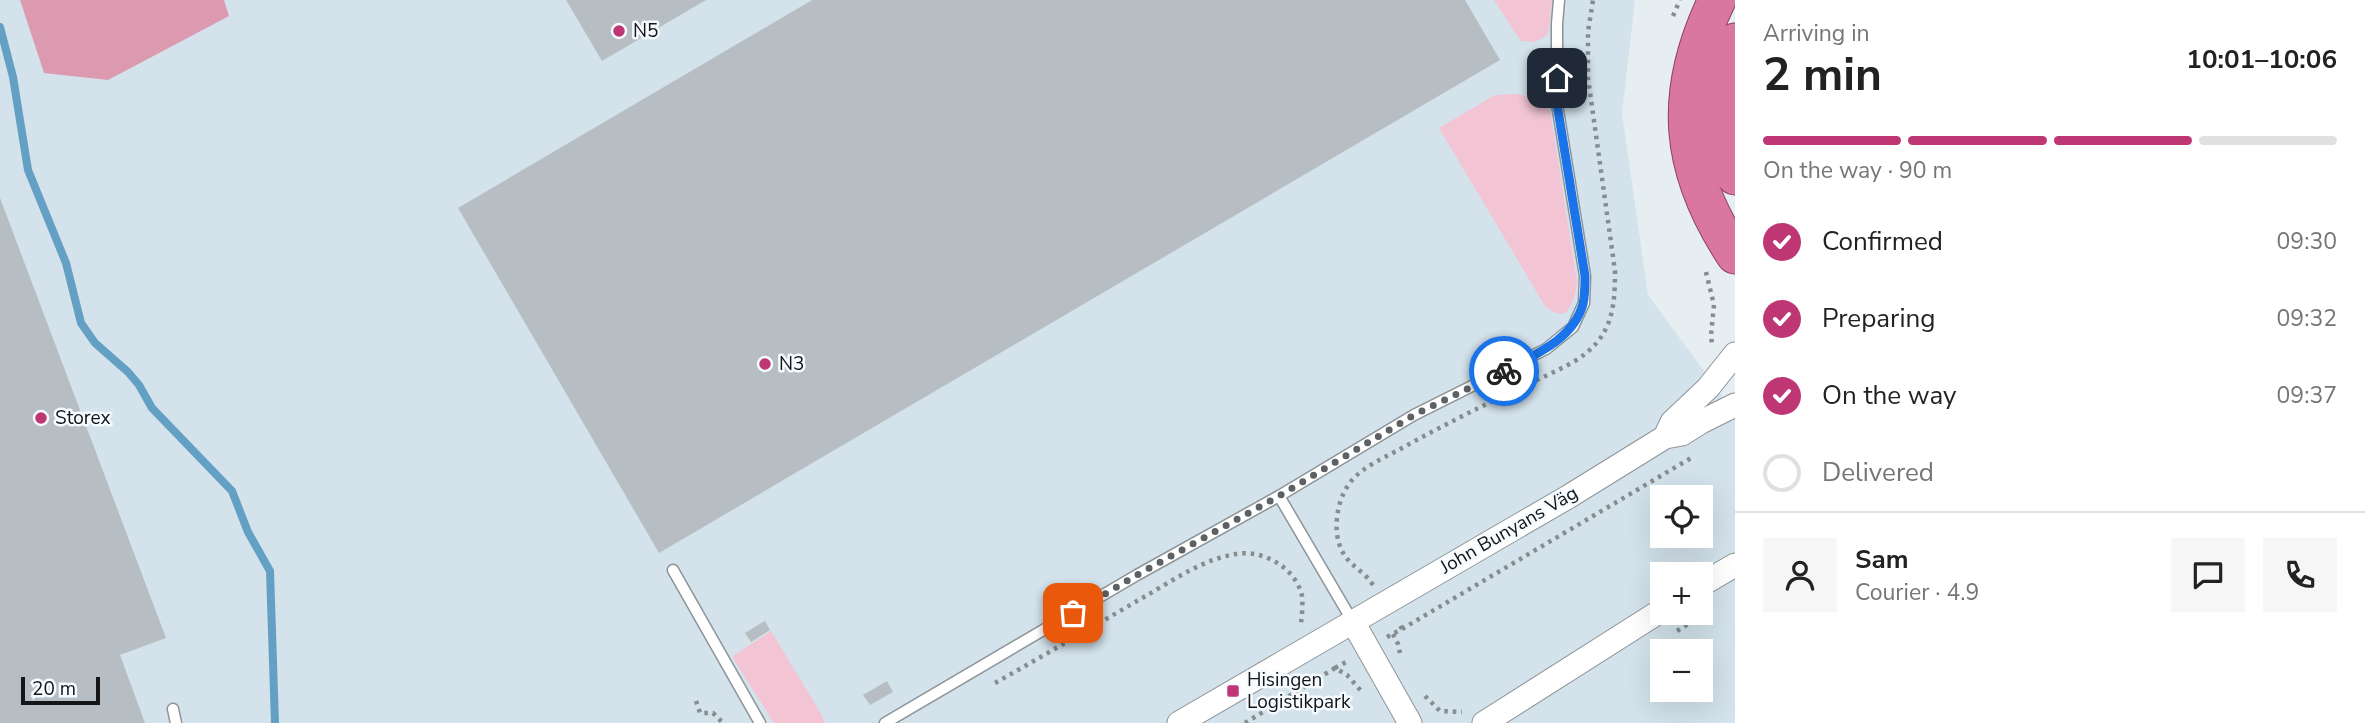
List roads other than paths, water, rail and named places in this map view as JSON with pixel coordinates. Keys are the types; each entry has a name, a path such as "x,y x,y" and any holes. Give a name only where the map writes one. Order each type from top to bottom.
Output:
{"highway":[{"path":"1717,0 1706,23 1691,71 1687,96 1687,132 1703,198 1735,255"},
{"path":"1735,42 1724,77 1720,125 1735,176"}],"street":[{"name":"John Bunyans Väg","path":"1665,437 1672,422 1708,388 1735,354"},
{"name":"John Bunyans Väg","path":"1179,723 1569,497 1665,437 1682,435 1735,405"},
{"path":"1713,578 1735,565"},
{"path":"1477,717 1650,617"},
{"path":"1353,622 1410,723"}],"lane":[{"path":"885,723 1414,415 1546,349 1573,327 1584,303 1585,276 1557,104 1559,0"},
{"path":"1279,496 1353,622"},
{"path":"673,570 760,723"},
{"path":"173,709 176,723"}],"waterway":[{"path":"0,27 13,77 28,170 66,263 81,323 95,343 139,385 152,408 232,491 248,532 270,571 275,723"}],"place":[{"name":"N5","path":"619,31"},
{"name":"N3","path":"765,364"},
{"name":"Storex","path":"41,418"},
{"name":"Hisingen Logistikpark","path":"1233,691"}]}
